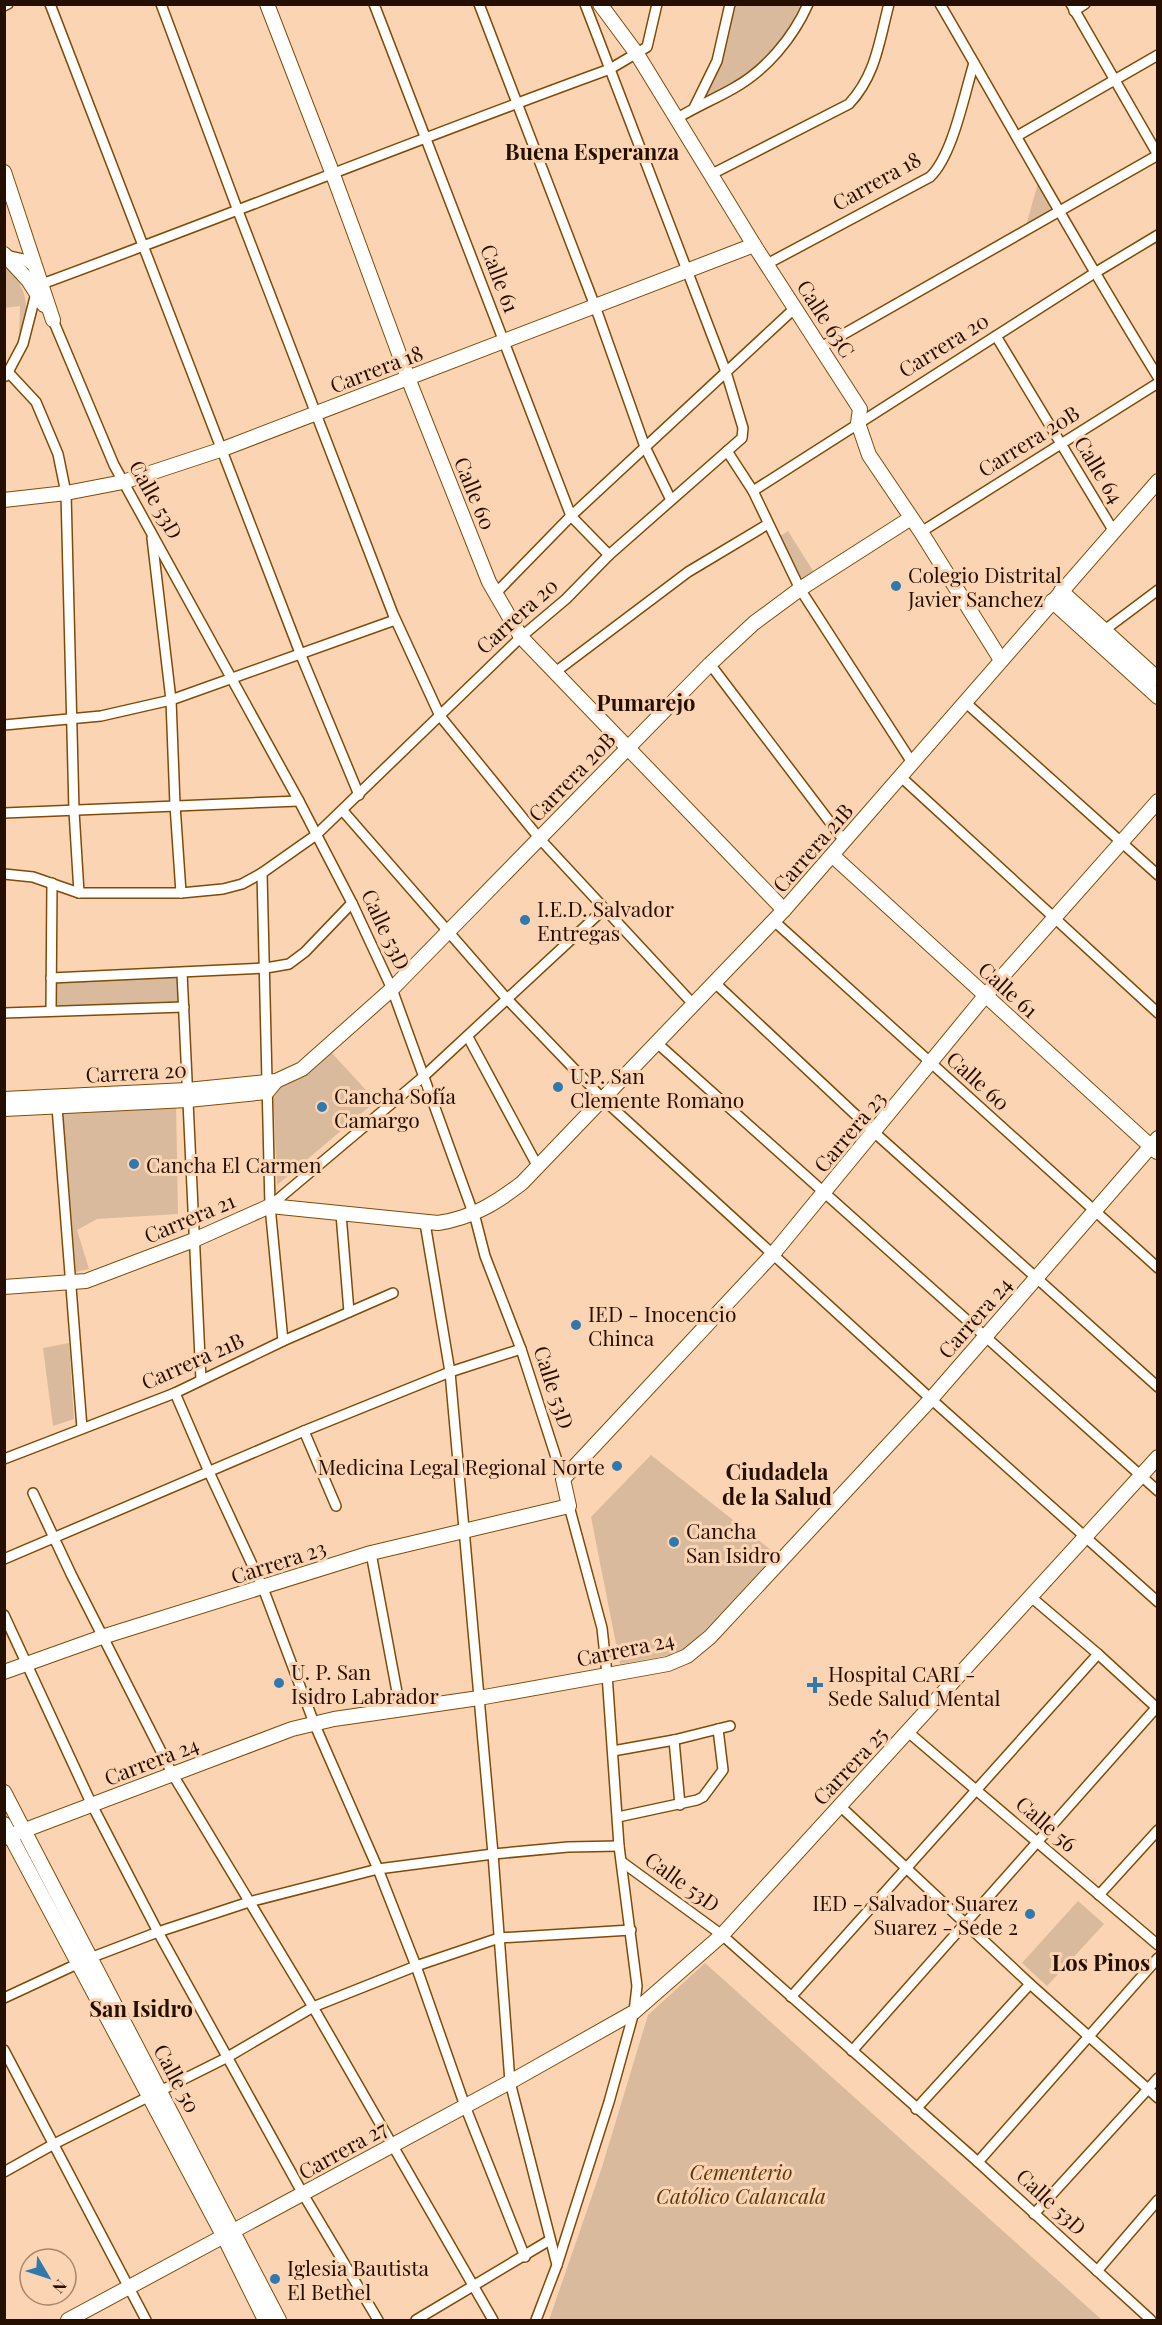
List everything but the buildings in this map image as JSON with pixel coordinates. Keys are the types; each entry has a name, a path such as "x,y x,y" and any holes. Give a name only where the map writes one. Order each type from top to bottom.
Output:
{"street":[{"path":"50,4 300,653 359,795"},
{"path":"161,4 395,620 440,716 540,839 694,1005"},
{"name":"Calle 60","path":"267,4 408,378 495,594 521,637 784,910"},
{"name":"Calle 61","path":"374,4 571,516 609,555"},
{"path":"480,4 595,306 645,447 671,500"},
{"path":"585,4 726,372"},
{"name":"Calle 63C","path":"600,4 637,54 754,245 860,409 858,423 869,455 921,532 1001,660"},
{"path":"39,282 238,211 332,172 425,140 610,69 646,47 657,4"},
{"path":"694,108 717,61 730,4"},
{"path":"676,119 736,88 772,59 800,22 808,4"},
{"path":"712,174 849,104 862,90 872,71 889,4"},
{"path":"940,4 1060,211 1093,274 1158,377"},
{"path":"821,347 1158,155 1072,8 1085,4"},
{"path":"1017,136 1158,55"},
{"name":"Carrera 18","path":"766,264 930,177 946,155 974,63"},
{"path":"4,172 39,282 23,344 7,376 36,402 58,454 66,493 74,811 80,893 33,877 4,874"},
{"name":"Carrera 20","path":"753,491 1093,274 1158,236"},
{"name":"Carrera 18","path":"4,500 66,493 123,482 223,449 754,245"},
{"path":"5,254 23,259 39,282"},
{"name":"Calle 53D","path":"5,254 28,280 39,282 50,315 114,465 299,801 352,903 392,989 473,1215 485,1256 521,1349 563,1479 602,1628 622,1862 722,1935 978,2162 1151,2320"},
{"path":"495,594 571,516 795,308"},
{"path":"26,332 34,319 50,315"},
{"name":"Calle 64","path":"996,336 1113,530"},
{"name":"Carrera 20","path":"80,893 181,893 223,889 242,884 262,873 316,835 521,637 566,600 609,555 742,438 743,428 726,372"},
{"name":"Carrera 20B","path":"921,532 1158,383"},
{"path":"727,451 753,491 800,589 913,764"},
{"name":"Carrera 21B","path":"270,1206 425,1223 455,1221 473,1215 505,1196 538,1167 774,921 1158,481"},
{"name":"Carrera 20B","path":"270,1085 302,1069 392,989 710,664 754,623 800,589 911,518"},
{"path":"554,673 688,572 768,524"},
{"path":"151,532 171,700 181,893"},
{"path":"1099,634 1158,590"},
{"path":"1056,596 1099,634 1158,679"},
{"path":"4,726 101,716 171,700 395,620"},
{"path":"1099,634 1156,694"},
{"path":"710,664 845,842"},
{"path":"965,702 1158,875"},
{"path":"901,777 1158,1012"},
{"path":"4,813 299,801"},
{"name":"Carrera 23","path":"563,1479 774,1254 986,996 1158,801"},
{"path":"343,811 507,1000 603,1099 931,1399 1158,1602"},
{"name":"Calle 61","path":"833,856 986,996 1155,1145"},
{"path":"262,873 270,1085 270,1206 283,1341"},
{"path":"51,1011 52,882"},
{"path":"51,978 182,973 266,968 289,964 305,952 352,903"},
{"name":"Carrera 21","path":"4,1287 86,1281 194,1240 270,1206 468,1037 604,909"},
{"name":"Calle 60","path":"774,921 1158,1268"},
{"path":"182,973 201,1380"},
{"path":"715,983 874,1133 1158,1387"},
{"path":"4,1013 184,1007"},
{"path":"468,1037 538,1167"},
{"path":"657,1043 1158,1491"},
{"name":"Carrera 20","path":"4,1109 57,1107 270,1085"},
{"name":"Carrera 20","path":"4,1099 188,1095"},
{"path":"57,1107 82,1428"},
{"name":"Carrera 24","path":"11,1832 92,1805 292,1729 400,1708 479,1698 668,1664 687,1656 710,1637 931,1399 1035,1277 1155,1145"},
{"path":"341,1214 349,1312"},
{"path":"425,1223 450,1372 493,1854 510,2082 557,2265"},
{"name":"Carrera 21B","path":"4,1459 175,1393 283,1341 393,1293"},
{"path":"4,1559 304,1431 450,1372 521,1349"},
{"path":"175,1393 208,1472 263,1588 314,1724 378,1869 416,1966 465,2106 525,2257"},
{"path":"304,1431 336,1506"},
{"name":"Carrera 25","path":"634,2012 722,1935 1158,1457"},
{"path":"33,1492 102,1636 173,1774 313,2007 492,2320"},
{"name":"Carrera 23","path":"4,1672 102,1636 371,1553 569,1506"},
{"path":"371,1553 400,1708"},
{"path":"852,2050 1157,1709 1098,1654 1031,1597"},
{"path":"4,1615 28,1662 92,1805 158,1932 303,2194 378,2320"},
{"path":"791,1997 1098,1654"},
{"path":"613,1751 674,1740 730,1726"},
{"path":"618,1817 680,1805 703,1797 721,1774 723,1767 718,1729"},
{"name":"Calle 56","path":"908,1732 1158,1945"},
{"path":"674,1740 680,1805"},
{"name":"Calle 50","path":"4,1792 11,1832 84,1960 229,2235 279,2320"},
{"path":"840,1806 1030,1984 1158,2098"},
{"path":"1099,1895 1158,1830"},
{"path":"4,1998 84,1960 158,1932 249,1902 378,1869 493,1854 568,1847 619,1846"},
{"path":"536,2320 557,2265 609,2102 634,2012 637,1986 622,1862"},
{"path":"4,2172 54,2144 226,2058 313,2007 416,1966 499,1938 631,1930"},
{"path":"978,2162 1158,1958"},
{"path":"916,2109 1030,1984"},
{"name":"Carrera 27","path":"68,2320 393,2146 634,2012"},
{"path":"4,2050 146,2320"},
{"path":"1034,2214 1158,2078"},
{"path":"1097,2271 1158,2200"},
{"name":"Calle 50","path":"229,2235 266,2320"},
{"path":"416,2320 550,2240"}],"green space":[{"path":"733,5 800,5 778,43 757,69 738,83 702,100"},
{"path":"1039,179 1055,211 1026,226"},
{"path":"4,265 23,290 26,314 22,336 19,335 20,306 5,308"},
{"path":"788,531 815,574 800,583 777,538"},
{"path":"178,976 178,1002 56,1007 55,982"},
{"path":"330,1051 376,1101 277,1185 273,1086"},
{"name":"Cancha El Carmen","path":"176,1101 178,1214 97,1219 77,1230 89,1269 76,1272 63,1113"},
{"path":"69,1343 74,1419 53,1426 43,1348"},
{"path":"651,1455 776,1554 681,1653 620,1664 591,1517"},
{"path":"1078,1901 1104,1924 1047,1986 1022,1963"},
{"name":"Cementerio Católico Calancala","path":"705,1963 1102,2320 549,2320 602,2167 648,2015"}],"place":[{"name":"Colegio Distrital Javier Sanchez","path":"896,586"},
{"name":"I.E.D. Salvador Entregas","path":"525,920"},
{"name":"U.P. San Clemente Romano","path":"558,1087"},
{"name":"Cancha Sofía Camargo","path":"322,1107"},
{"name":"Cancha El Carmen","path":"134,1164"},
{"name":"IED - Inocencio Chinca","path":"576,1325"},
{"name":"Medicina Legal Regional Norte","path":"617,1466"},
{"name":"Cancha San Isidro","path":"674,1542"},
{"name":"U. P. San Isidro Labrador","path":"279,1683"},
{"name":"Hospital CARI - Sede Salud Mental","path":"815,1685"},
{"name":"IED - Salvador Suarez Suarez - Sede 2","path":"1030,1914"},
{"name":"Iglesia Bautista El Bethel","path":"275,2279"}],"district":[{"name":"Buena Esperanza","path":"592,151"},
{"name":"Pumarejo","path":"646,702"},
{"name":"Ciudadela de la Salud","path":"777,1484"},
{"name":"Los Pinos","path":"1101,1962"},
{"name":"San Isidro","path":"141,2008"}]}
